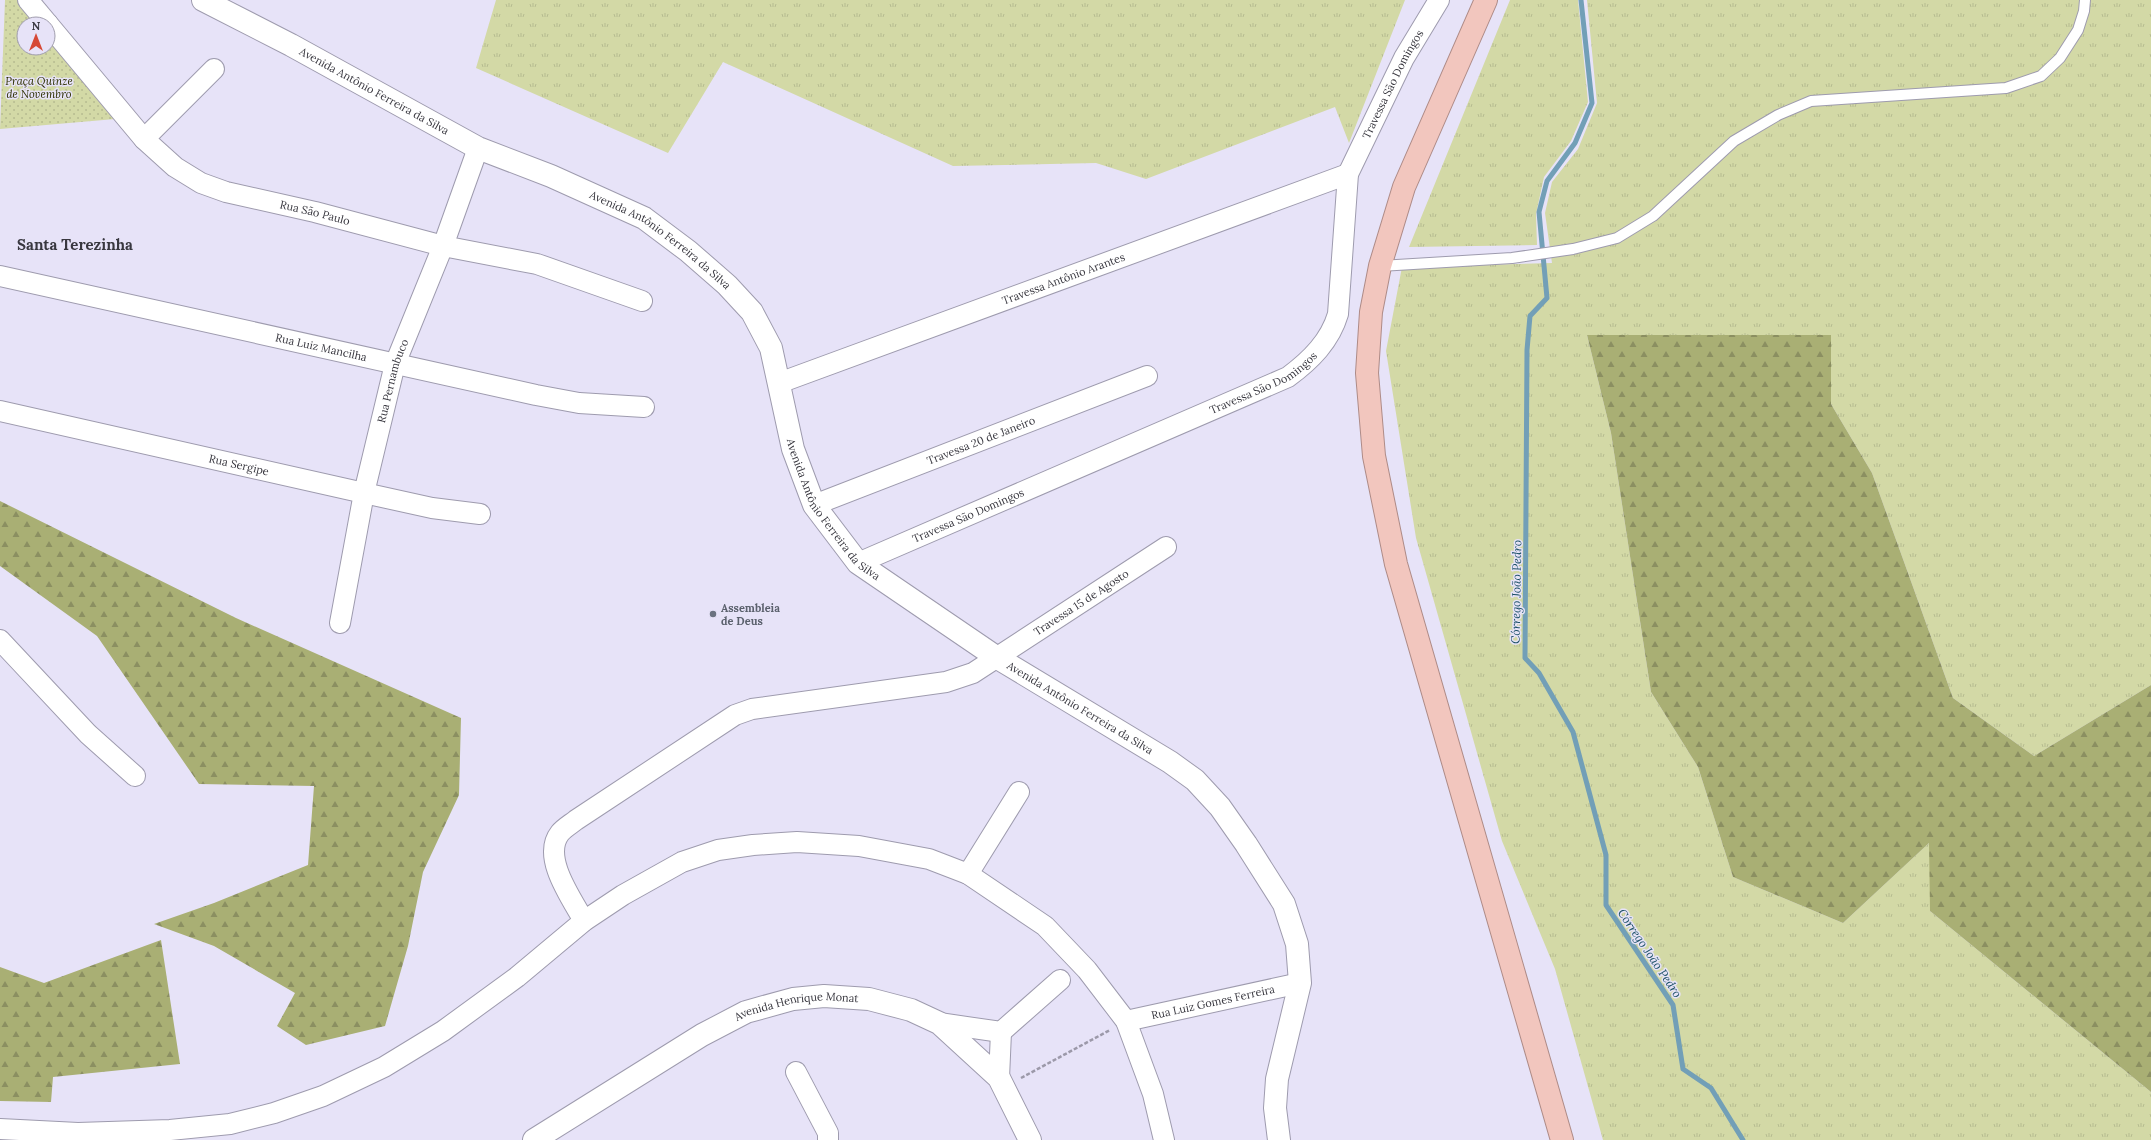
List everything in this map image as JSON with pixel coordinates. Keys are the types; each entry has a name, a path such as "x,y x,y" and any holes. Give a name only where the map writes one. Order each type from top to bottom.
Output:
{"highway":[{"path":"1486,0 1404,187 1380,266 1371,312 1367,373 1374,456 1396,564 1562,1140"}],"street":[{"name":"Rua São Paulo","path":"28,0 41,16"},
{"name":"Avenida Antônio Ferreira da Silva","path":"203,0 291,45 478,148 600,197 644,218 688,251 727,285 752,312 771,348 793,449 814,505 858,563 996,657 1054,690 1170,762 1195,780 1210,796 1246,844 1284,904 1297,944 1300,983 1277,1079 1275,1108 1279,1140"},
{"name":"Travessa São Domingos","path":"858,563 1288,377 1308,362 1334,330 1338,314 1348,174 1404,58 1438,0"},
{"name":"Rua São Paulo","path":"56,34 144,139 175,167 201,183 226,192 315,212 443,246 537,264 642,301"},
{"path":"144,139 214,69"},
{"name":"Rua Pernambuco","path":"340,623 364,494 395,364 443,246 478,148"},
{"name":"Travessa Antônio Arantes","path":"779,383 1348,174"},
{"name":"Rua Luiz Mancilha","path":"0,276 395,364 579,403 644,406"},
{"name":"Travessa 20 de Janeiro","path":"814,505 1147,376"},
{"name":"Rua Sergipe","path":"0,411 364,494 432,508 480,514"},
{"name":"Travessa 15 de Agosto","path":"584,921 556,868 553,850 559,834 589,811 735,715 752,709 946,682 974,673 996,657 1166,547"},
{"path":"0,640 88,734 135,776"},
{"path":"968,874 1019,792"},
{"path":"0,1129 78,1133 170,1130 230,1124 274,1113 316,1099 384,1067 443,1031 517,977 584,921 623,895 682,862 718,850 754,845 797,842 859,846 929,859 968,874 1045,926 1087,970 1126,1021 1153,1094 1164,1140"},
{"path":"939,1023 1001,1032 1060,980"},
{"name":"Rua Luiz Gomes Ferreira","path":"1126,1021 1300,983"},
{"name":"Avenida Henrique Monat","path":"534,1140 702,1035 746,1012 768,1004 794,999 824,996 869,999 911,1010 939,1023 1002,1083 1030,1140"},
{"path":"1001,1032 1002,1083"},
{"path":"796,1072 828,1133 828,1140"}],"lane":[{"path":"1380,266 1512,258 1573,249 1617,238 1653,216 1734,141 1778,115 1811,101 2006,88 2041,76 2060,58 2078,30 2086,0"}],"path":[{"path":"1002,1083 1126,1021"}],"green space":[{"name":"Praça Quinze de Novembro","path":"5,0 17,0 30,16 16,16 16,56 56,56 56,48 115,119 0,129"},
{"path":"496,0 1405,0 1349,143 1335,107 1146,179 1096,163 953,166 723,62 668,153 476,68"},
{"path":"1510,0 1578,0 1588,102 1571,141 1544,177 1536,214 1537,245 1409,247"},
{"path":"1587,0 2151,0 2151,685 2034,756 1953,698 1872,473 1831,404 1831,335 1587,335 1611,433 1651,692 1698,767 1733,877 1843,923 1930,842 1930,911 2151,1092 2151,1140 1603,1140 1555,969 1502,841 1416,538 1386,351 1402,267 1552,263 1545,213 1552,182 1578,149 1597,103"},
{"path":"1587,335 1831,335 1831,404 1872,473 1953,698 2034,756 2151,685 2151,1092 1930,911 1929,843 1843,923 1733,877 1698,767 1651,692 1611,433"},
{"path":"0,501 236,618 461,718 459,795 423,872 408,946 385,1026 306,1045 277,1026 295,993 214,946 154,924 214,903 308,865 314,786 199,784 97,636 0,566"},
{"path":"161,940 180,1064 53,1077 51,1102 0,1101 0,967 44,983"}],"waterway":[{"name":"Córrego João Pedro","path":"1581,0 1592,103 1575,143 1547,181 1539,212 1547,298 1530,316 1527,350 1525,658 1539,673 1573,732 1606,855 1606,905 1673,1005 1683,1069 1711,1088 1743,1140"}],"place":[{"name":"Assembleia de Deus","path":"713,614"}],"district":[{"name":"Santa Terezinha","path":"75,244"}]}
